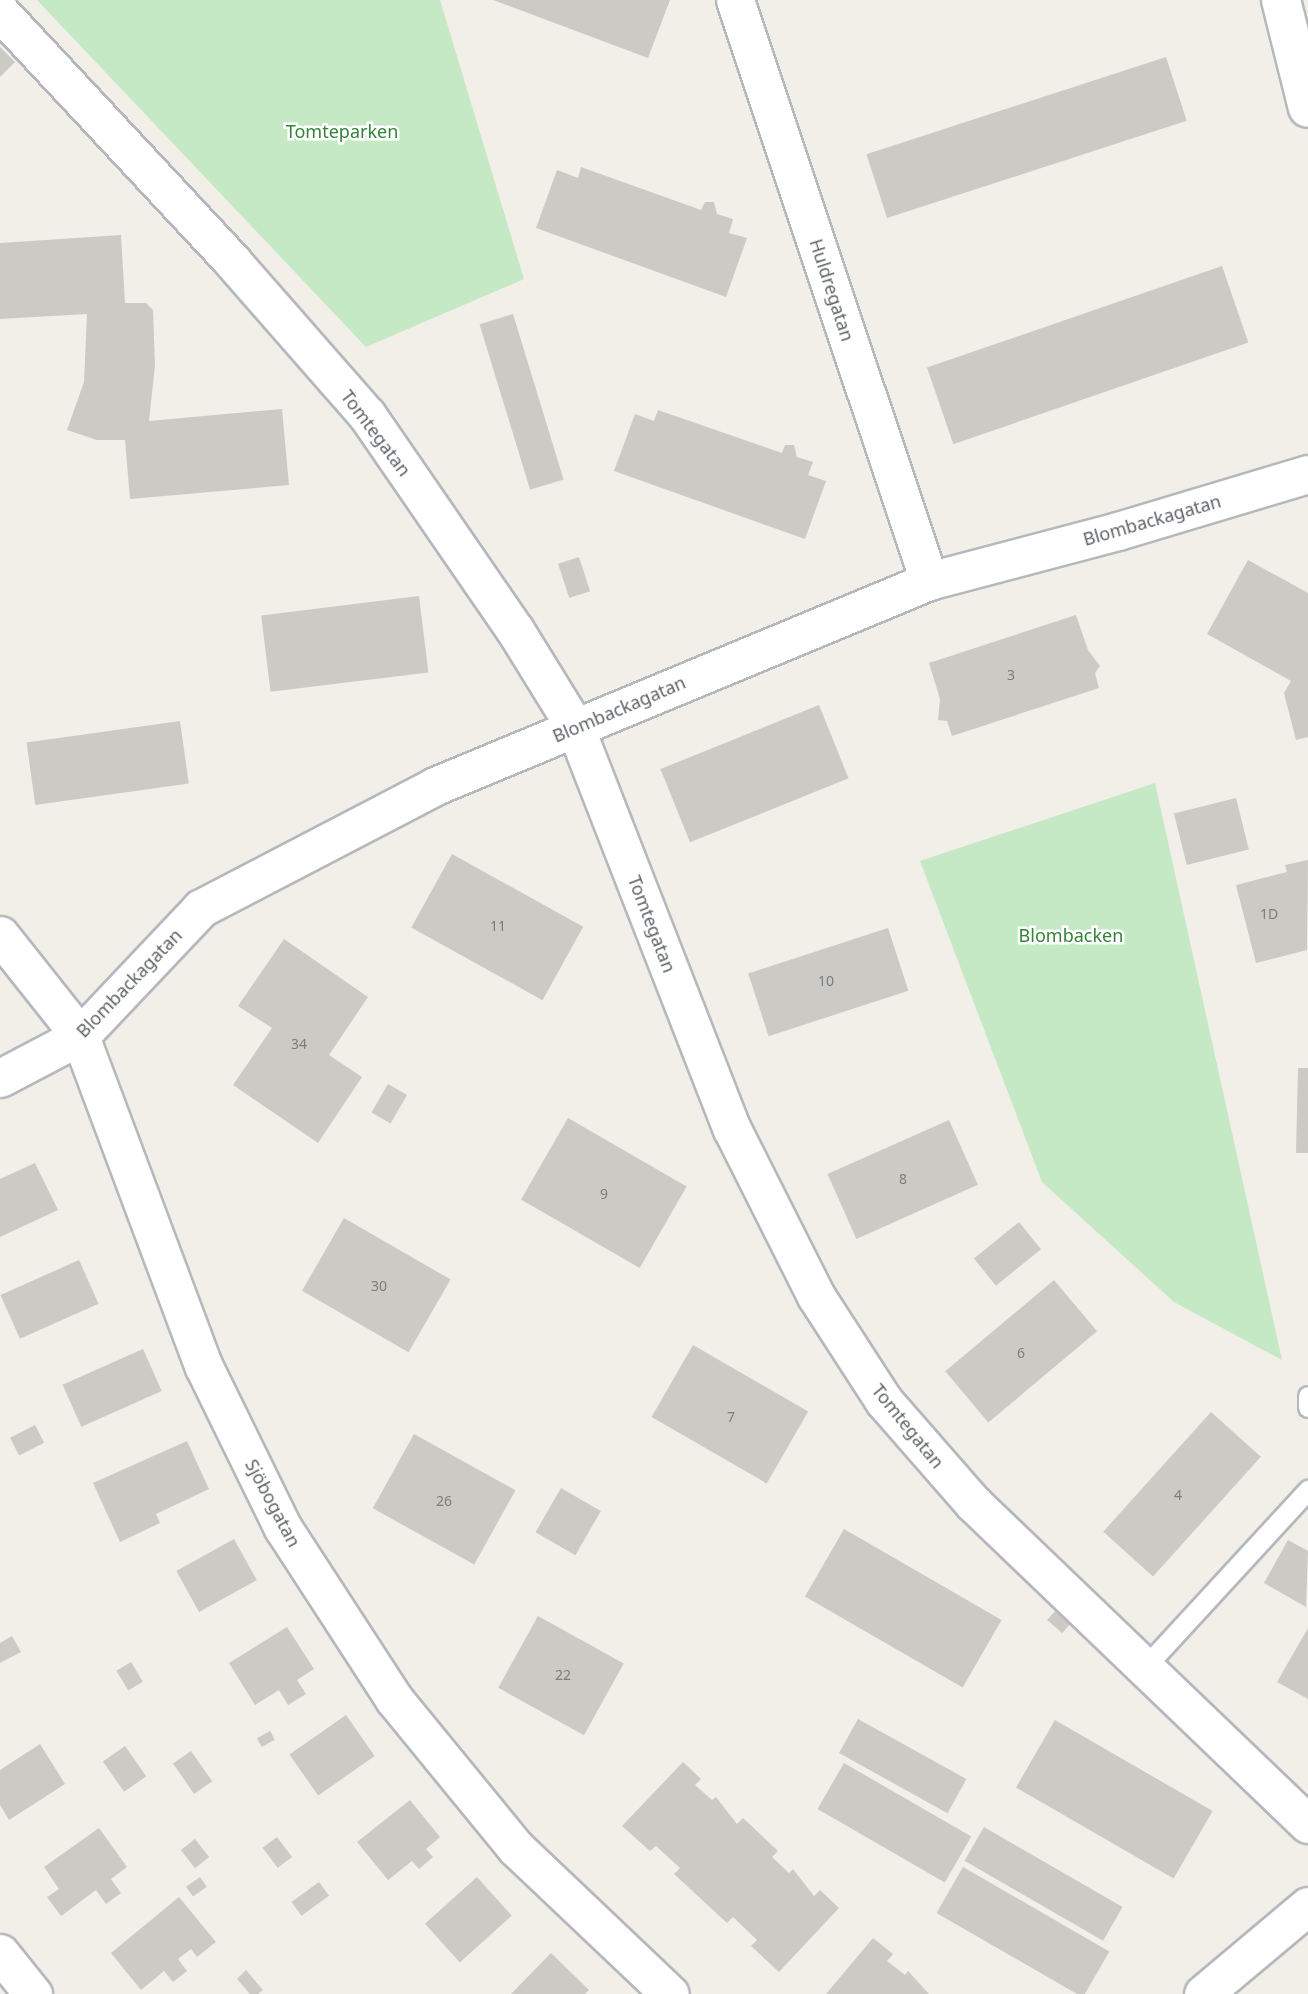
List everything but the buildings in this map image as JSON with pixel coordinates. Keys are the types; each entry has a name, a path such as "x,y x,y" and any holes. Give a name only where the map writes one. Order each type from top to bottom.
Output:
{"street":[{"name":"Huldregatan","path":"736,0 929,581"},
{"path":"1281,0 1308,108"},
{"name":"Tomtegatan","path":"0,12 232,261 367,415 515,630 575,727 732,1129 816,1296 884,1401 973,1503 1308,1824"},
{"name":"Blombackagatan","path":"0,1078 80,1037 201,908 435,786 929,581 1118,531 1308,474"},
{"name":"Sjöbogatan","path":"0,935 80,1037 204,1367 284,1528 394,1699 516,1848 670,1994"},
{"path":"1203,1994 1308,1906"},
{"path":"0,1953 33,1994"}],"lane":[{"path":"1308,1396 1308,1407"},
{"path":"1144,1667 1308,1490"}],"green space":[{"name":"Tomteparken","path":"37,0 440,0 524,279 366,347"},
{"name":"Blombacken","path":"1155,783 1282,1360 1174,1302 1042,1182 920,861"}]}
